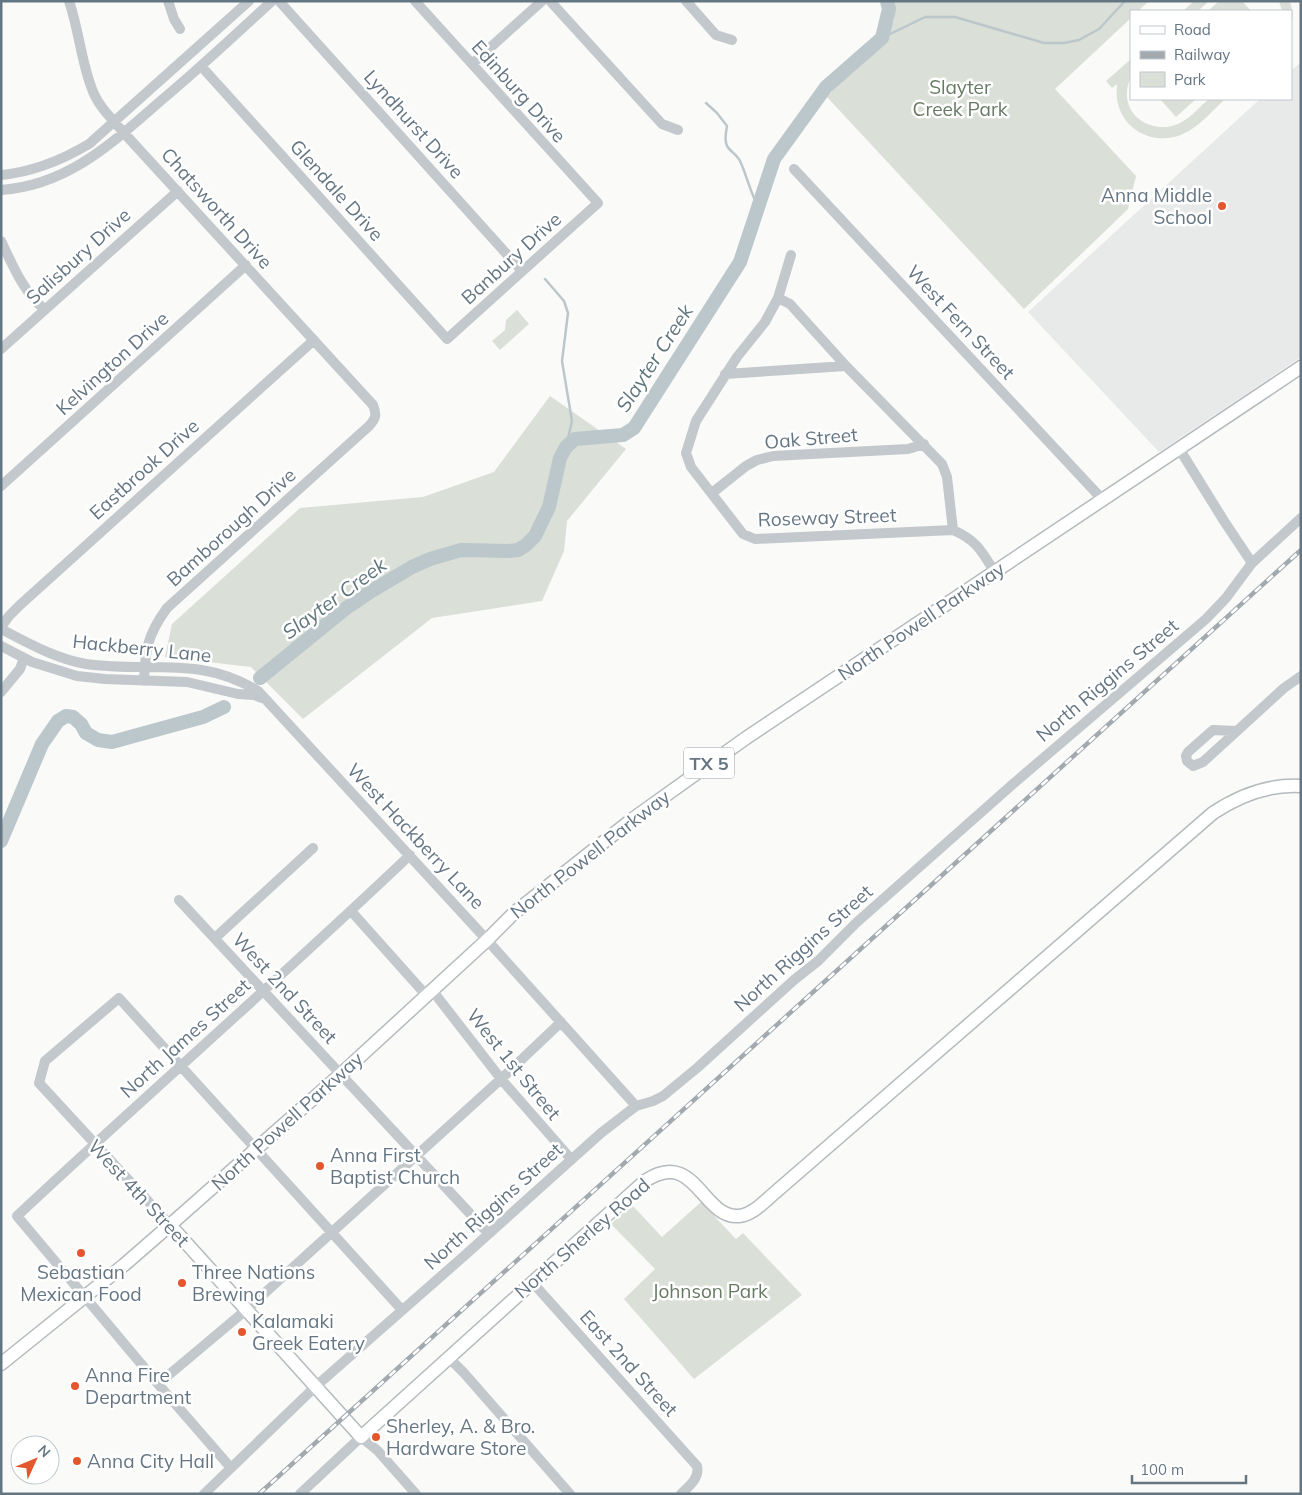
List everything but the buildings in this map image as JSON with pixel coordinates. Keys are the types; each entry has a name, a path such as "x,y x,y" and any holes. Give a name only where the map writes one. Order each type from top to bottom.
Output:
{"main road":[{"name":"North Powell Parkway","path":"170,1225 341,1074 488,940 514,913 660,798 994,571 1180,450 1301,367"},
{"name":"North Sherley Road","path":"361,1437 640,1184 663,1172 678,1173 688,1178 720,1210 729,1215 739,1216 753,1210 1213,813 1253,792 1278,786 1301,786"},
{"name":"TX 5","path":"1,1364 170,1225"},
{"name":"West 4th Street","path":"170,1225 361,1437"}],"street":[{"name":"Chatsworth Drive","path":"69,1 79,33 92,89 100,104 124,133 373,405 376,418"},
{"path":"168,1 174,20 180,29"},
{"path":"1,176 28,171 67,156 89,144 250,1"},
{"path":"1,190 41,183 64,174 111,145 272,1"},
{"name":"Lyndhurst Drive","path":"279,1 522,271"},
{"name":"Edinburg Drive","path":"415,1 598,203"},
{"path":"472,64 542,1"},
{"path":"550,1 662,124 678,130"},
{"path":"686,1 716,35 732,40"},
{"name":"Glendale Drive","path":"201,66 447,339"},
{"name":"West Fern Street","path":"794,169 1102,499"},
{"name":"Salisbury Drive","path":"1,349 178,191"},
{"name":"Banbury Drive","path":"447,339 598,203"},
{"path":"1,241 20,281 35,302 44,309"},
{"name":"Roseway Street","path":"791,256 778,298 765,322 725,374 696,421 686,453 691,467 743,534 755,540 953,530"},
{"name":"Kelvington Drive","path":"1,486 246,265"},
{"path":"778,298 790,304 846,366 942,464 948,477 953,530 967,536 978,546 994,571"},
{"name":"Eastbrook Drive","path":"1,628 20,605 314,340"},
{"path":"725,374 846,366"},
{"name":"Bamborough Drive","path":"144,681 147,643 155,624 167,608 370,426 376,418"},
{"name":"Oak Street","path":"712,493 746,466 757,460 773,456 908,449 924,444"},
{"path":"1180,450 1252,563"},
{"name":"North Riggins Street","path":"204,1494 315,1387 601,1133 636,1106 663,1096 697,1068 794,980 818,961 856,923 1013,784 1206,619 1226,598 1252,563 1301,518"},
{"name":"Hackberry Lane","path":"1,628 32,646 84,663 110,666 181,667 202,670 252,688 269,703"},
{"name":"Hackberry Lane","path":"1,646 24,658 77,676 194,683 254,696 269,703"},
{"path":"1,692 20,669 24,658"},
{"path":"1237,731 1217,729 1209,732 1188,752 1186,756 1187,761 1193,766 1199,765 1237,731 1284,688 1300,677"},
{"name":"West Hackberry Lane","path":"269,703 488,940 636,1106"},
{"path":"215,938 313,848"},
{"name":"North James Street","path":"85,1296 16,1216 410,855"},
{"name":"West 2nd Street","path":"179,900 488,1233"},
{"name":"West 1st Street","path":"351,911 429,993 571,1160"},
{"name":"West 4th Street","path":"170,1225 39,1083 45,1061 119,998 180,1065"},
{"path":"158,1384 246,1310 501,1079 561,1022"},
{"path":"180,1065 402,1310"},
{"name":"East 2nd Street","path":"532,1282 690,1456 698,1470 696,1479 681,1494"},
{"path":"85,1296 231,1468"},
{"path":"448,1357 570,1494"},
{"path":"300,1494 361,1437 378,1451 416,1494"}],"shaded area":[{"name":"Anna Middle School","path":"1301,62 1301,357 1159,452 1028,312 1259,100 1292,100 1292,70"}],"green space":[{"name":"Slayter Creek Park","path":"890,1 1149,1 1139,10 1130,10 1130,19 1055,89 1136,176 1128,209 1024,309 827,97 894,20"},
{"path":"1194,1 1209,1 1199,10 1184,10"},
{"path":"1219,1 1242,1 1250,10 1209,10"},
{"path":"1279,1 1290,1 1293,14 1292,22 1292,10 1282,10"},
{"path":"1130,60 1130,77 1127,91 1129,106 1139,119 1154,126 1162,127 1178,124 1208,100 1224,100 1189,131 1173,137 1152,137 1143,134 1127,122 1117,101 1117,84 1112,88 1106,81"},
{"path":"1161,100 1195,100 1176,117"},
{"path":"517,310 529,324 500,350 492,341 505,330 506,320"},
{"path":"550,396 626,449 567,521 564,551 542,601 432,618 303,719 251,667 165,657 172,624 300,508 423,497 494,472"},
{"name":"Johnson Park","path":"701,1202 736,1239 743,1233 802,1295 694,1379 624,1299 655,1269 611,1224 632,1205 662,1237"}],"waterway":[{"name":"Slayter Creek","path":"260,678 345,609 412,567 430,559 461,550 518,550 535,536 549,507 560,458 566,447 575,439 623,435 634,428 740,262 774,159 826,87 882,38 889,9 887,1"},
{"path":"882,38 925,17 955,17 1044,43 1064,43 1079,40 1099,29 1125,1"},
{"path":"706,103 727,126 726,144 740,161 758,206"},
{"path":"545,279 564,301 568,313 562,361 572,421 566,447"},
{"name":"Slayter Creek","path":"1,841 42,744 58,721 66,716 73,717 81,724 86,733 98,740 112,742 203,717 224,707"}],"railway":[{"path":"259,1494 1301,550"}],"place":[{"name":"Anna Middle School","path":"1222,206"},
{"name":"Anna First Baptist Church","path":"320,1166"},
{"name":"Sebastian Mexican Food","path":"81,1253"},
{"name":"Three Nations Brewing","path":"182,1283"},
{"name":"Kalamaki Greek Eatery","path":"242,1332"},
{"name":"Anna Fire Department","path":"75,1386"},
{"name":"Sherley, A. & Bro. Hardware Store","path":"376,1437"},
{"name":"Anna City Hall","path":"77,1461"}]}
